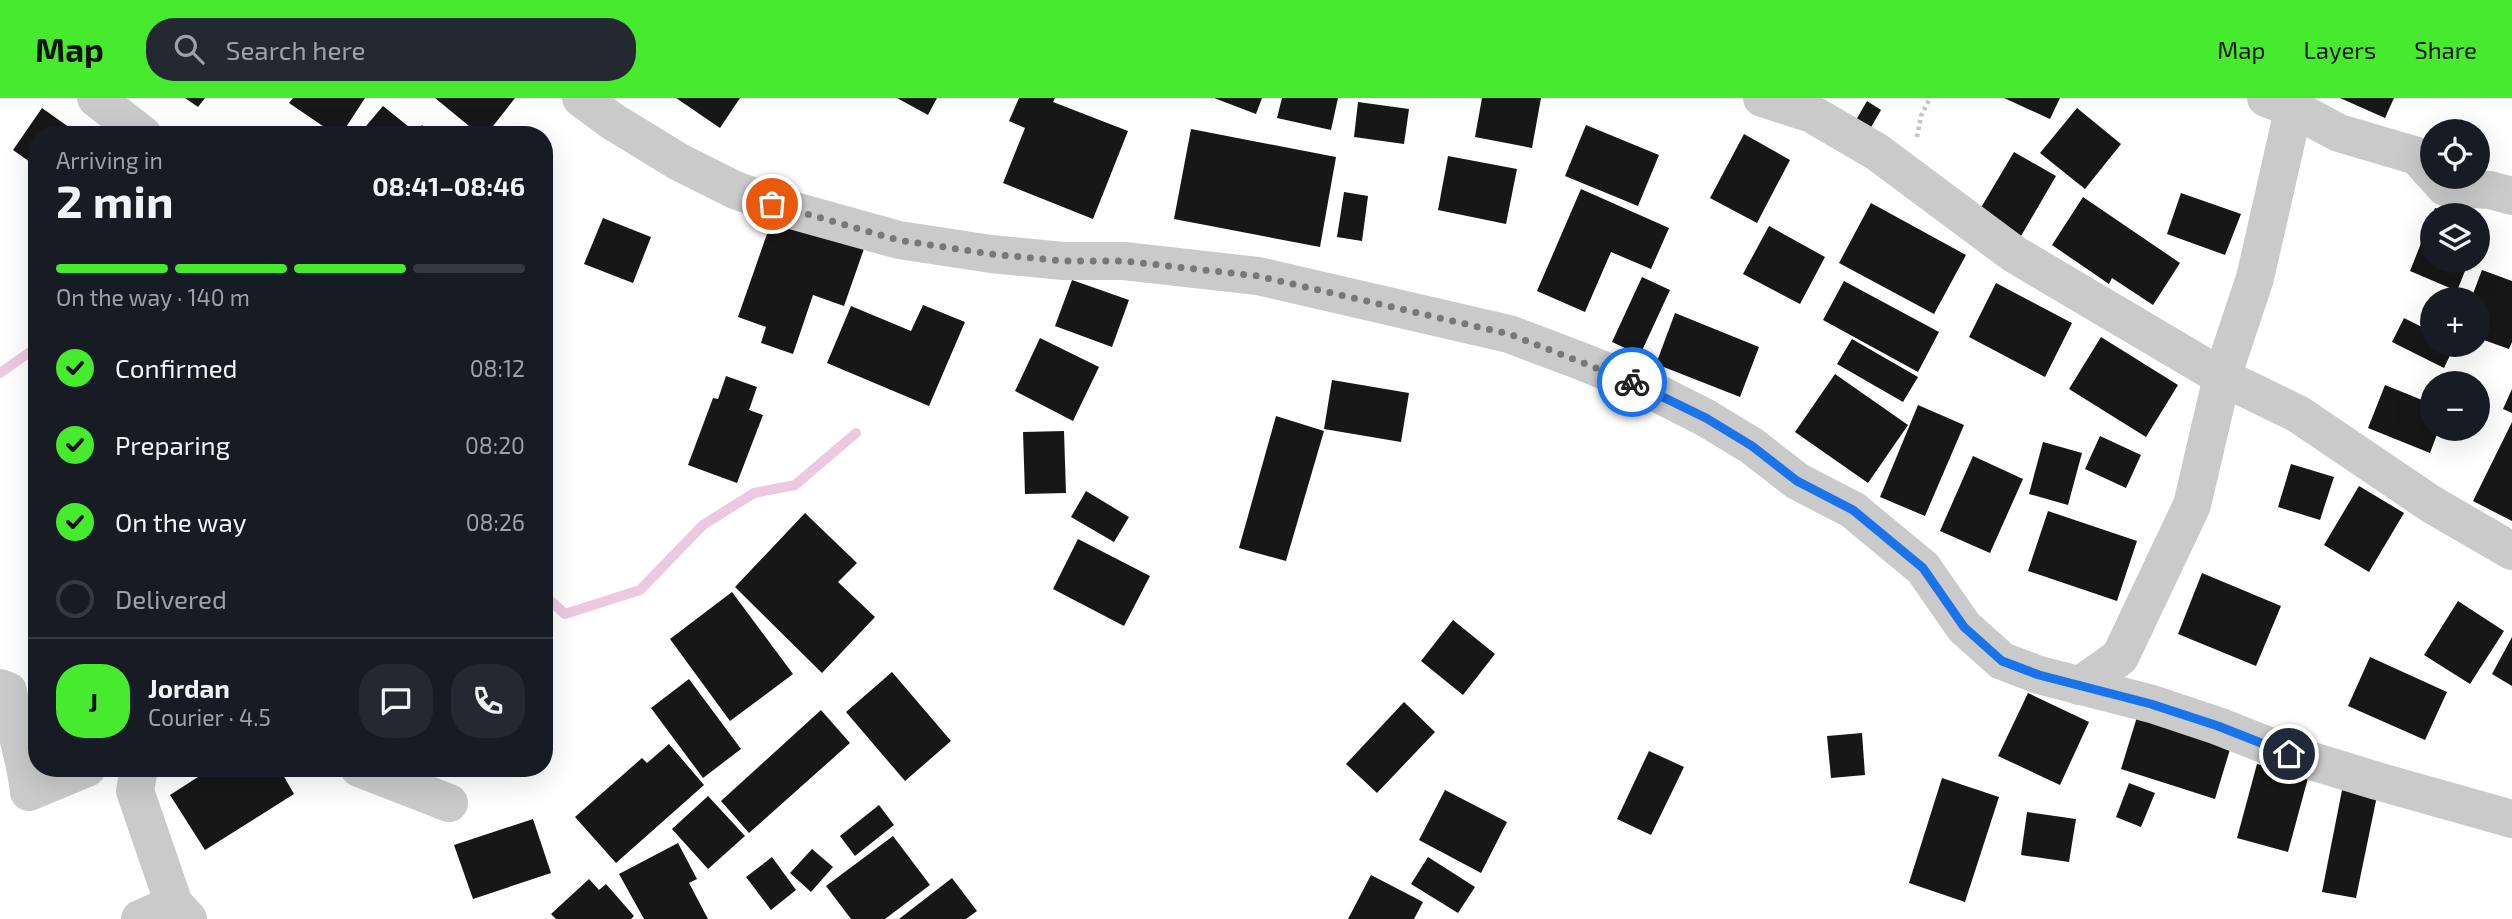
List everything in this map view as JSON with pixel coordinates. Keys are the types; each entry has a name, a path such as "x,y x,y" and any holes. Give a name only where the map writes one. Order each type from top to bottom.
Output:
{"street":[{"path":"96,98 132,126"},
{"path":"581,98 612,121 668,155 735,190 791,210 898,240 991,254 1063,261 1124,261 1258,276 1509,334 1643,386 1706,418 1752,446 1797,481 1853,510 1923,568 1964,627 2002,661 2039,675 2151,704 2218,726 2289,754 2389,785 2512,819"},
{"path":"1762,98 1812,114 1877,152 2014,254 2222,377 2298,414 2431,504 2512,551"},
{"path":"2079,686 2120,657 2192,505 2222,377 2255,278 2285,101 2339,133 2417,156 2420,159"},
{"path":"2475,189 2512,196"},
{"path":"0,688 8,691 12,719 27,769 29,792 65,777"},
{"path":"137,777 135,791 167,914"},
{"path":"382,777 449,803"}],"path":[{"path":"1918,131 1921,116 1930,98"}],"building":[{"path":"185,98 205,98 198,107"},
{"path":"293,98 365,98 347,126 323,126 289,103"},
{"path":"435,98 515,98 493,126 469,126"},
{"path":"676,98 740,98 720,128"},
{"path":"897,98 937,98 928,115"},
{"path":"1019,98 1055,98 1053,102 1128,131 1093,219 1003,183 1025,128 1009,121"},
{"path":"1214,98 1262,98 1256,114"},
{"path":"1282,98 1338,98 1331,130 1277,118"},
{"path":"1482,98 1541,98 1532,148 1475,137"},
{"path":"2004,98 2060,98 2050,119"},
{"path":"2340,98 2394,98 2385,118"},
{"path":"1867,101 1881,110 1870,129 1856,120"},
{"path":"1358,102 1409,109 1404,144 1354,137"},
{"path":"383,106 408,126 366,126"},
{"path":"42,108 67,126 30,126"},
{"path":"2077,108 2121,144 2085,189 2040,153"},
{"path":"1586,125 1659,155 1638,206 1565,176"},
{"path":"28,128 28,161 13,150"},
{"path":"1191,129 1336,157 1320,247 1174,219"},
{"path":"1744,134 1790,160 1757,223 1710,198"},
{"path":"2014,152 2056,176 2021,236 1979,211"},
{"path":"1448,156 1517,169 1506,224 1438,210"},
{"path":"1581,189 1669,228 1651,269 1611,252 1585,312 1537,291"},
{"path":"1344,192 1368,196 1362,241 1337,237"},
{"path":"2181,193 2241,214 2225,255 2167,234"},
{"path":"2083,197 2180,263 2153,305 2112,278 2109,284 2052,245"},
{"path":"1871,203 1966,255 1934,314 1839,263"},
{"path":"775,211 866,243 844,306 813,295 793,354 761,343 766,327 738,317"},
{"path":"603,218 651,237 633,283 584,264"},
{"path":"1769,226 1825,257 1800,304 1743,274"},
{"path":"2420,246 2420,273 2464,273 2459,287 2448,287 2410,271"},
{"path":"2481,273 2490,273 2512,281 2512,342 2509,349 2490,342 2490,287 2476,287"},
{"path":"1642,277 1670,290 1640,355 1612,342"},
{"path":"1072,280 1129,300 1112,347 1055,326"},
{"path":"1844,281 1939,332 1918,372 1823,320"},
{"path":"1996,283 2072,323 2045,377 1969,337"},
{"path":"923,305 965,322 929,406 827,363 851,306 911,331"},
{"path":"1675,313 1759,347 1740,397 1656,364"},
{"path":"2404,318 2420,326 2420,356 2392,342"},
{"path":"2101,337 2178,385 2146,437 2069,389"},
{"path":"1040,338 1099,367 1073,421 1015,391"},
{"path":"1852,339 1918,377 1903,402 1837,364"},
{"path":"2422,357 2449,357 2444,368"},
{"path":"1835,374 1908,425 1868,483 1795,432"},
{"path":"726,376 757,387 749,410 763,415 737,483 688,465 713,398 718,399"},
{"path":"1332,380 1409,393 1401,442 1324,429"},
{"path":"2385,385 2420,399 2420,441 2434,441 2430,453 2368,428"},
{"path":"2512,389 2512,413 2503,409"},
{"path":"1918,405 1964,425 1925,516 1880,497"},
{"path":"1276,416 1324,431 1286,561 1239,548"},
{"path":"2512,422 2512,521 2473,501"},
{"path":"1064,431 1066,493 1025,494 1023,432"},
{"path":"2100,436 2141,455 2126,488 2085,469"},
{"path":"2043,442 2082,453 2068,505 2029,494"},
{"path":"1973,456 2023,479 1990,553 1940,531"},
{"path":"2291,464 2334,477 2320,520 2278,507"},
{"path":"2359,486 2404,513 2369,572 2324,545"},
{"path":"1086,491 1129,517 1114,542 1071,517"},
{"path":"2048,511 2137,541 2117,601 2028,571"},
{"path":"805,513 857,563 838,582 875,617 822,673 735,587"},
{"path":"1078,539 1150,576 1124,626 1053,589"},
{"path":"2202,573 2281,606 2256,666 2178,634"},
{"path":"732,592 793,674 730,721 670,639"},
{"path":"2458,601 2504,631 2470,684 2424,655"},
{"path":"1453,620 1495,654 1463,695 1421,661"},
{"path":"2512,637 2512,686 2492,674"},
{"path":"2370,657 2447,692 2425,740 2348,706"},
{"path":"892,672 951,741 905,781 846,712"},
{"path":"689,679 741,749 703,778 651,708"},
{"path":"2028,693 2089,722 2060,785 1998,756"},
{"path":"28,695 28,710 21,700"},
{"path":"1404,702 1435,732 1377,793 1346,764"},
{"path":"821,710 850,743 749,833 721,801"},
{"path":"2137,717 2231,746 2215,799 2121,769"},
{"path":"1862,733 1865,775 1831,778 1827,736"},
{"path":"669,744 704,785 616,863 575,817 642,758 647,763"},
{"path":"1649,751 1684,767 1651,835 1617,819"},
{"path":"2257,764 2308,778 2288,852 2237,838"},
{"path":"198,777 284,777 294,794 205,850 170,795"},
{"path":"1942,778 1999,797 1965,902 1909,883"},
{"path":"2129,783 2155,793 2141,827 2116,817"},
{"path":"2343,785 2378,791 2356,898 2322,892"},
{"path":"1445,790 1507,822 1481,873 1419,840"},
{"path":"708,796 745,836 708,869 672,829"},
{"path":"879,805 894,825 855,856 840,836"},
{"path":"2027,812 2076,819 2069,862 2021,855"},
{"path":"533,819 551,873 473,899 454,845"},
{"path":"893,836 930,885 885,919 851,919 826,886"},
{"path":"678,843 697,879 689,883 708,919 644,919 619,874"},
{"path":"812,849 833,867 811,892 790,873"},
{"path":"772,857 796,890 771,910 746,877"},
{"path":"1428,857 1475,887 1458,913 1411,884"},
{"path":"1371,875 1423,902 1414,919 1348,919"},
{"path":"952,878 977,911 966,919 899,919"},
{"path":"589,879 599,890 606,884 634,916 631,919 556,919 551,914"}],"waterway":[{"path":"0,373 28,353"},
{"path":"553,603 565,614 640,590 703,525 754,493 795,485 856,433"}],"way so far":[{"path":"772,204 898,240 991,254 1063,261 1124,261 1258,276 1509,334 1632,382"}],"route":[{"path":"1632,382 1706,418 1752,446 1797,481 1853,510 1923,568 1964,627 2002,661 2039,675 2151,704 2218,726 2289,754"}]}
